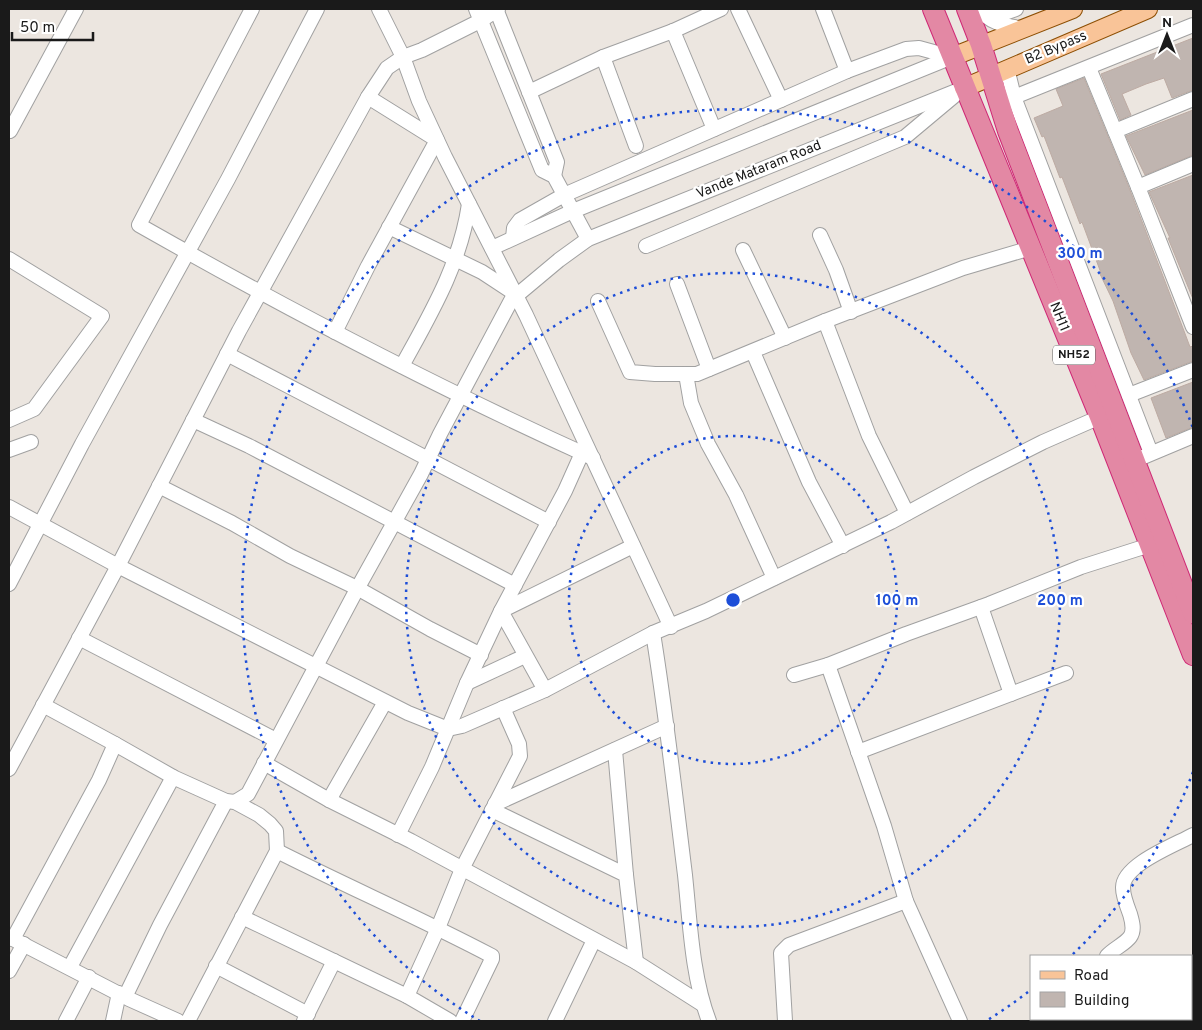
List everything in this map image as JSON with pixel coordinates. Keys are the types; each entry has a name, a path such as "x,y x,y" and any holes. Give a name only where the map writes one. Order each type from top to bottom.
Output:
{"highway":[{"name":"NH11","path":"932,9 1100,417 1135,460 1150,545 1193,655"},
{"name":"NH52","path":"977,10 981,45 999,72 1008,131 1191,602"}],"main road":[{"path":"952,57 1073,9"},
{"name":"B2 Bypass","path":"964,88 1148,9"}],"street":[{"path":"10,131 76,9"},
{"path":"252,9 140,225 336,332 543,436 588,456"},
{"path":"9,584 82,444 228,179 317,9"},
{"path":"379,9 403,57 419,101 437,140 516,295 588,456 671,626"},
{"path":"9,769 118,566 260,292 368,97 387,68 403,57 422,50 479,14 497,9 557,162 554,176"},
{"path":"529,92 603,57 673,31 722,9"},
{"path":"738,9 781,100"},
{"path":"823,9 847,71"},
{"path":"977,10 1005,13 1016,9"},
{"path":"977,10 1000,24 1025,29"},
{"path":"479,14 542,170 554,176 588,239"},
{"path":"1014,97 1193,25"},
{"path":"673,31 714,129"},
{"path":"514,238 514,228 520,220 564,195 847,71 906,49 920,48 952,57"},
{"path":"603,57 636,146"},
{"path":"492,248 573,211 952,57"},
{"path":"1088,68 1189,304 1193,327"},
{"path":"999,72 1014,97 1129,396 1135,460 1193,436"},
{"path":"646,246 905,137 964,88"},
{"name":"Vande Mataram Road","path":"516,295 588,239 964,88"},
{"path":"368,97 437,140"},
{"path":"1115,131 1193,99"},
{"path":"336,332 389,227 437,140"},
{"path":"1138,187 1193,164"},
{"path":"402,366 435,304 456,259 465,229 469,204"},
{"path":"389,227 482,272 516,295"},
{"path":"820,235 836,270 851,312"},
{"path":"598,301 630,372 698,374 825,321 962,268 1031,248"},
{"path":"744,250 785,338"},
{"path":"9,259 102,316 34,410 9,420"},
{"path":"677,284 710,369"},
{"path":"113,1021 122,995 160,924 230,802 248,794 428,458 460,394 516,295"},
{"path":"825,321 869,436 907,514"},
{"path":"753,352 809,482 843,546"},
{"path":"227,354 549,522"},
{"path":"1129,396 1193,370"},
{"path":"686,374 691,403 708,444 736,495 774,578"},
{"path":"9,507 118,566 385,702 448,729 462,726 545,690 653,633 706,612 843,546 1043,442 1100,417"},
{"path":"193,420 248,446 515,585"},
{"path":"9,450 31,442"},
{"path":"398,835 432,766 467,683 501,611 549,522 588,456"},
{"path":"159,486 232,523 290,556 357,588 481,655"},
{"path":"794,675 828,666 906,634 981,608 1081,567 1150,545"},
{"path":"501,611 633,546"},
{"path":"981,608 1011,694"},
{"path":"501,611 545,690"},
{"path":"653,633 667,726 693,947 702,1004 709,1021"},
{"path":"79,638 276,740"},
{"path":"467,683 526,656"},
{"path":"828,666 884,826 906,901 960,1021"},
{"path":"858,752 1066,673"},
{"path":"329,800 385,702"},
{"path":"43,705 173,776 259,815 276,830 277,851 188,1021"},
{"path":"407,996 462,869 520,756 519,744 503,708"},
{"path":"494,807 667,726"},
{"path":"9,971 15,940 99,780 115,744"},
{"path":"615,750 636,962"},
{"path":"264,763 329,800 636,962 702,1004"},
{"path":"70,967 173,776"},
{"path":"494,807 626,875"},
{"path":"1108,955 1130,937 1133,929 1122,889 1127,874 1151,857 1193,835"},
{"path":"277,851 343,885 438,928 492,956 462,1021"},
{"path":"785,1021 781,953 789,945 906,901"},
{"path":"242,917 407,996 450,1021"},
{"path":"15,940 122,995 178,1021"},
{"path":"555,1021 594,940"},
{"path":"216,966 306,1018 334,961"},
{"path":"66,1021 89,977"}],"building":[{"path":"1193,38 1193,90 1172,98 1164,78 1146,84 1122,94 1131,115 1120,120 1101,74"},
{"path":"1084,78 1128,185 1190,347 1193,346 1193,361 1144,380 1131,353 1113,301 1100,274 1082,222 1080,224 1062,177 1060,178 1044,136 1042,137 1034,118 1063,106 1056,89"},
{"path":"1193,110 1193,155 1145,175 1126,136"},
{"path":"1193,175 1193,299 1168,238 1170,238 1149,192"},
{"path":"1193,382 1193,427 1166,438 1151,398"}]}
